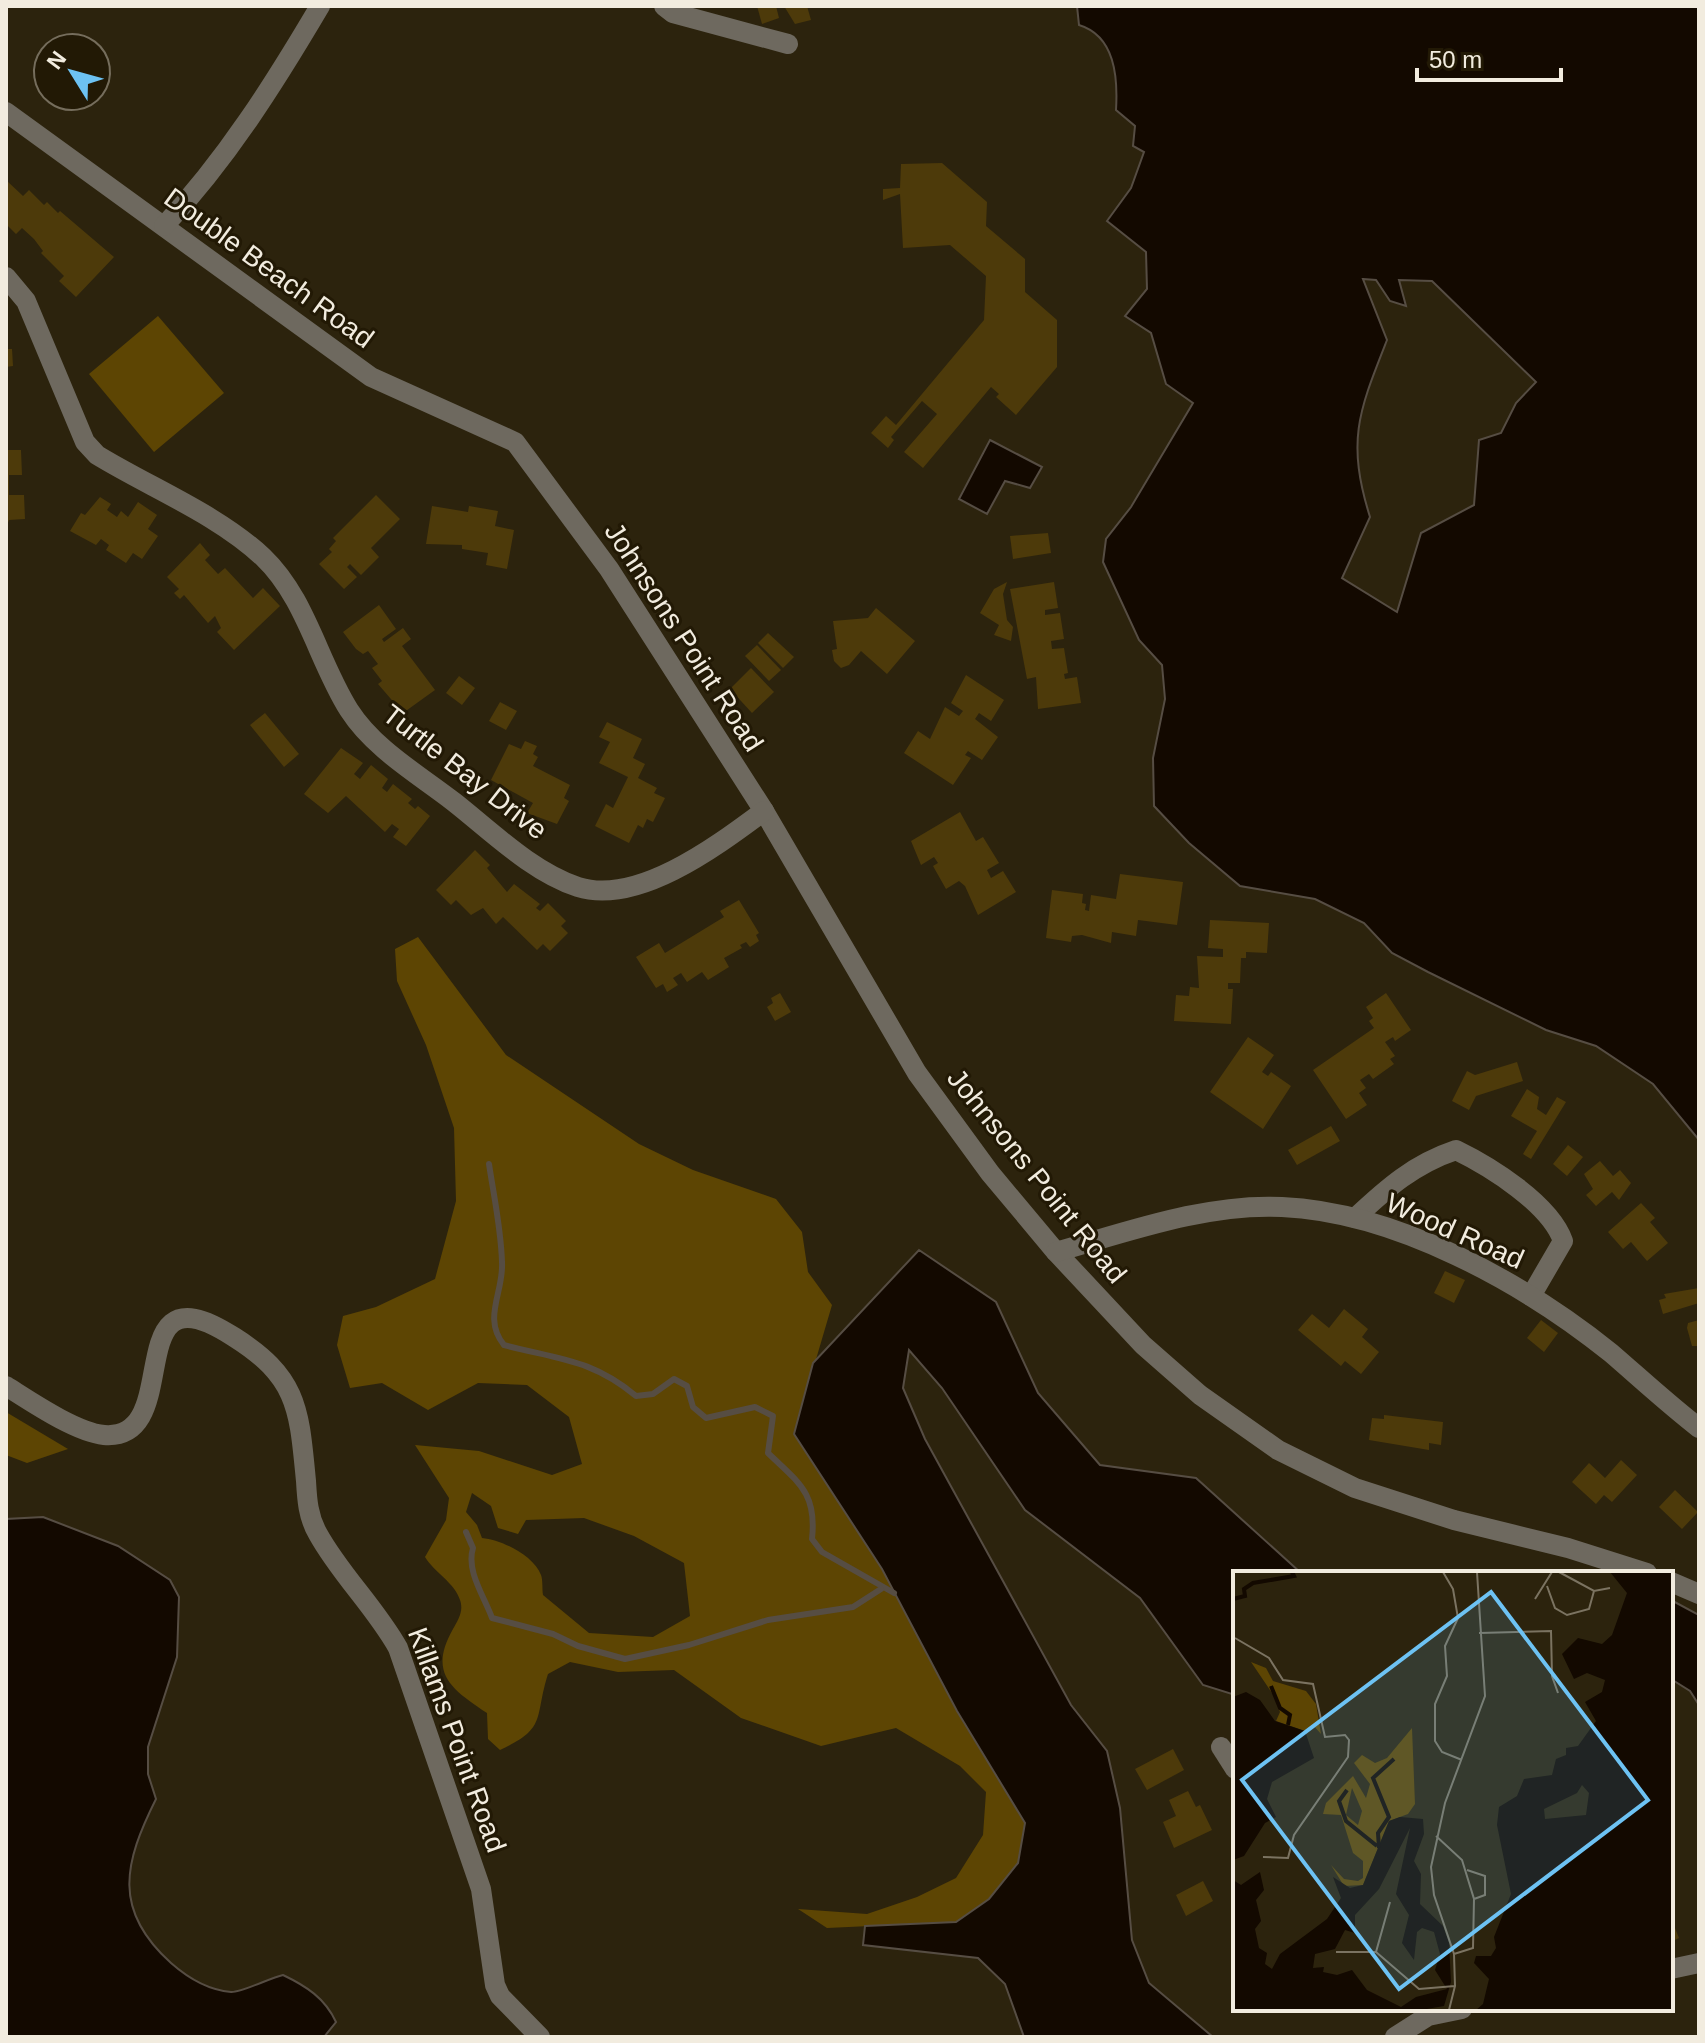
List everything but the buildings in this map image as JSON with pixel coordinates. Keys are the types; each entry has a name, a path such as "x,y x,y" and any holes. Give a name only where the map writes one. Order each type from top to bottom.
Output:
{"street":[{"path":"164,226 234,140 274,83 320,6"},
{"path":"664,6 673,13 788,44"},
{"name":"Double Beach Road","path":"6,112 371,377 515,442"},
{"name":"Turtle Bay Drive","path":"6,277 26,301 85,442 97,455 206,518 263,557 296,602 330,675 366,733 522,855 569,883 604,892 640,883 685,864 764,811"},
{"name":"Johnsons Point Road","path":"515,442 609,569 764,811 917,1073 990,1173 1056,1252 1143,1345 1200,1395 1278,1450 1355,1488 1454,1520 1568,1548 1641,1571"},
{"name":"Wood Road","path":"1355,1218 1399,1178 1427,1160 1456,1150 1493,1168 1557,1225 1563,1241 1531,1296"},
{"name":"Wood Road","path":"1056,1252 1217,1212 1281,1207 1355,1218 1441,1250 1531,1296 1611,1354 1699,1428"},
{"name":"Killams Point Road","path":"6,1386 79,1426 103,1435 126,1432 141,1418 151,1398 154,1356 162,1335 170,1325 185,1318 214,1324 236,1338 288,1385 301,1426 312,1522 328,1550 381,1617 398,1648 483,1898 495,1985 500,1996 540,2037"},
{"path":"1673,1583 1699,1594"},
{"path":"1221,1747 1233,1766"},
{"path":"1673,1969 1699,1963"},
{"path":"1395,2037 1426,2012"}],"shaded area":[{"path":"1077,6 1699,6 1699,1140 1653,1084 1596,1046 1546,1030 1428,972 1392,953 1364,923 1315,899 1240,886 1189,843 1154,806 1153,758 1165,699 1162,665 1139,640 1103,562 1106,539 1131,507 1193,403 1166,384 1151,333 1125,316 1147,289 1146,252 1107,221 1131,188 1144,152 1133,146 1135,126 1116,110 1115,72 1107,48 1091,30 1079,25","holes":["1363,279 1376,280 1390,301 1406,306 1399,280 1432,281 1536,382 1516,403 1501,433 1479,440 1474,505 1421,533 1397,612 1342,578 1370,517 1357,446 1363,407 1387,340"]},
{"path":"158,316 224,393 154,452 89,374"},
{"path":"990,440 1042,467 1030,488 1005,481 987,514 959,499"},
{"path":"418,937 506,1055 639,1144 693,1170 776,1199 802,1232 808,1272 832,1305 794,1434 882,1569 957,1711 1025,1823 1018,1863 989,1899 956,1922 827,1928 798,1909 867,1914 917,1897 956,1878 983,1835 986,1792 960,1766 896,1728 821,1746 741,1718 674,1670 618,1672 570,1662 548,1674 533,1728 500,1750 488,1739 487,1713 463,1696 447,1678 443,1657 460,1615 461,1604 454,1588 425,1557 446,1520 449,1498 415,1445 479,1451 552,1475 582,1464 569,1417 527,1385 478,1383 428,1410 382,1383 350,1388 337,1345 343,1316 376,1307 435,1279 456,1201 454,1128 426,1045 397,981 395,949","holes":["472,1493 491,1506 498,1528 518,1534 526,1520 584,1518 634,1536 684,1563 690,1616 653,1637 589,1633 543,1595 541,1575 531,1561 507,1545 482,1538 477,1525 466,1512"]},
{"path":"919,1250 996,1302 1038,1393 1100,1465 1196,1478 1299,1571 1233,1571 1233,1694 1203,1685 1140,1598 1025,1510 942,1388 909,1350 903,1388 925,1439 1071,1705 1107,1751 1120,1808 1132,1940 1149,1983 1213,2037 1024,2037 1005,1984 978,1958 863,1945 865,1926 956,1922 989,1899 1018,1863 1025,1823 957,1711 882,1569 794,1434 813,1363"},
{"path":"6,1412 68,1449 27,1463 6,1455"},
{"path":"43,1517 118,1546 170,1580 179,1597 177,1657 148,1747 148,1774 156,1799 131,1865 129,1885 139,1924 171,1963 206,1986 235,1992 283,1975 299,1984 320,1999 336,2022 324,2037 6,2037 6,1519"},
{"path":"1673,1601 1699,1615 1699,1705 1690,1691 1673,1680"}],"waterway":[{"path":"489,1164 502,1262 494,1315 498,1335 504,1345 589,1367 636,1396 653,1394 674,1379 687,1386 693,1407 706,1418 755,1407 773,1416 768,1453 804,1490 812,1510 812,1539 822,1552 894,1593"},
{"path":"466,1532 473,1548 474,1574 492,1618 553,1634 578,1646 625,1659 689,1645 768,1620 853,1607 881,1589"}]}
